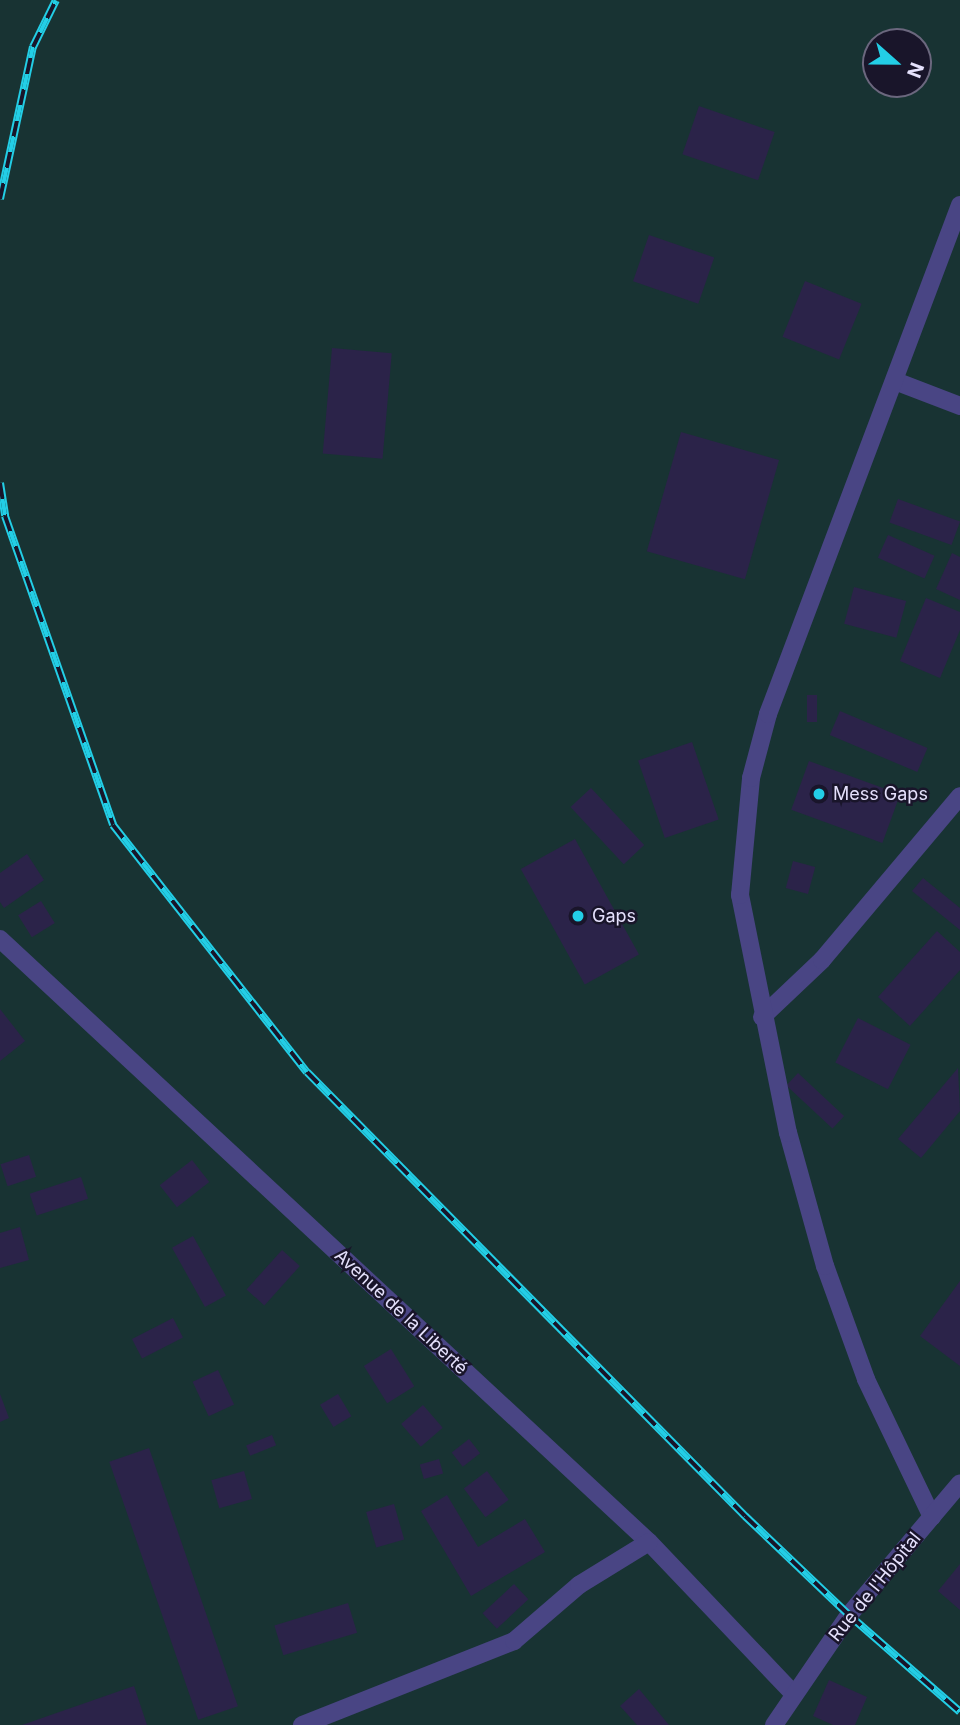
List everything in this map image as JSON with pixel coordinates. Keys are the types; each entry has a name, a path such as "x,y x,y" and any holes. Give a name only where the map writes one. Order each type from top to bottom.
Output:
{"street":[{"path":"932,1517 866,1379 825,1266 762,1017 740,895 751,778 797,632 960,205"},
{"path":"895,381 960,406"},
{"path":"762,1017 822,960 960,796"},
{"name":"Avenue de la Liberté","path":"0,939 649,1542 793,1693"},
{"name":"Rue de l'Hôpital","path":"774,1725 793,1693 849,1615 960,1483"},
{"path":"302,1725 514,1641 579,1586 649,1542"}],"green space":[{"path":"0,0 960,0 960,1725 0,1725"}],"building":[{"path":"699,106 775,132 758,180 682,154"},
{"path":"649,235 714,257 698,304 633,281"},
{"path":"805,281 862,304 839,359 783,337"},
{"path":"332,348 392,353 383,459 323,454"},
{"path":"681,432 779,460 745,579 647,551"},
{"path":"898,499 960,522 951,545 889,522"},
{"path":"888,535 935,556 924,579 878,558"},
{"path":"952,553 960,557 960,600 936,589"},
{"path":"854,587 906,601 896,638 844,624"},
{"path":"926,598 960,612 960,630 940,678 900,661"},
{"path":"807,695 817,695 817,722 807,722"},
{"path":"840,711 927,748 917,772 830,735"},
{"path":"692,742 719,820 665,838 638,761"},
{"path":"809,761 900,794 882,843 791,810"},
{"path":"591,788 644,845 624,864 571,807"},
{"path":"575,839 639,954 585,985 521,869"},
{"path":"27,854 44,880 4,908 0,902 0,873"},
{"path":"793,861 815,867 808,894 786,888"},
{"path":"923,878 960,908 960,930 912,891"},
{"path":"41,901 55,923 32,937 18,915"},
{"path":"937,931 960,952 960,970 910,1026 878,997"},
{"path":"0,1009 25,1041 0,1061"},
{"path":"858,1018 911,1045 888,1089 835,1063"},
{"path":"958,1068 960,1111 921,1158 898,1139"},
{"path":"798,1073 844,1116 832,1128 786,1085"},
{"path":"29,1155 36,1177 8,1186 0,1164"},
{"path":"192,1160 209,1182 177,1207 160,1185"},
{"path":"81,1177 88,1199 37,1216 30,1194"},
{"path":"20,1227 29,1260 0,1268 0,1233"},
{"path":"193,1236 226,1295 205,1307 172,1248"},
{"path":"282,1250 300,1266 264,1305 247,1289"},
{"path":"960,1281 960,1366 920,1336"},
{"path":"173,1318 183,1338 142,1358 132,1339"},
{"path":"391,1349 414,1386 387,1403 364,1366"},
{"path":"218,1370 234,1404 209,1416 193,1382"},
{"path":"0,1394 9,1418 0,1422"},
{"path":"338,1394 351,1416 333,1427 320,1405"},
{"path":"423,1405 443,1428 421,1447 401,1424"},
{"path":"272,1435 276,1445 250,1456 246,1445"},
{"path":"469,1439 480,1453 463,1467 452,1453"},
{"path":"149,1448 238,1706 198,1720 109,1462"},
{"path":"439,1459 443,1473 424,1479 420,1465"},
{"path":"244,1471 252,1499 219,1508 211,1480"},
{"path":"487,1471 509,1500 486,1517 464,1488"},
{"path":"447,1495 478,1547 525,1519 545,1552 471,1596 421,1511"},
{"path":"394,1504 404,1540 376,1548 366,1512"},
{"path":"960,1564 960,1610 938,1591"},
{"path":"514,1584 528,1599 497,1629 483,1613"},
{"path":"348,1603 357,1633 283,1655 274,1626"},
{"path":"829,1680 867,1697 855,1725 833,1725 813,1716"},
{"path":"134,1686 147,1725 22,1725"},
{"path":"639,1689 669,1725 637,1725 620,1706"}],"railway":[{"path":"0,199 33,47 56,0"},
{"path":"0,483 5,516 113,825 307,1072 745,1516 849,1615 960,1712"}],"place":[{"name":"Mess Gaps","path":"819,794"},
{"name":"Gaps","path":"578,916"}]}
